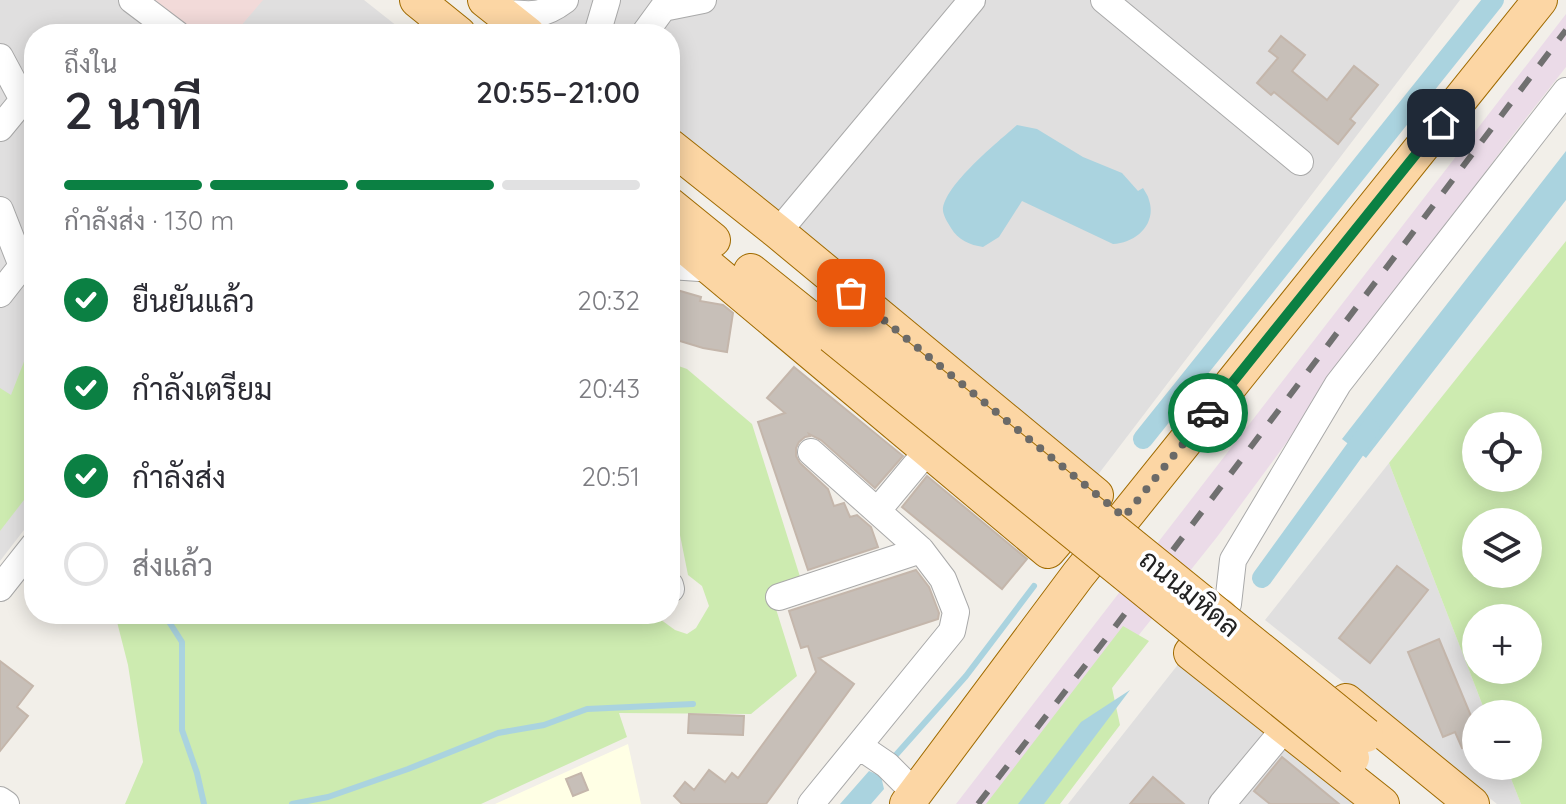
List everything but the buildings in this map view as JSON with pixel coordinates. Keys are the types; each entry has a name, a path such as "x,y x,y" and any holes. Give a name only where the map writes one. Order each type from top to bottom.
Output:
{"main road":[{"path":"401,0 426,24"},
{"path":"417,0 431,24"},
{"path":"467,0 498,15"},
{"path":"911,798 1078,575 1540,0"},
{"path":"680,154 1124,517"},
{"name":"ถนนมหิดล","path":"680,177 841,326 1359,746 1451,804"},
{"name":"ถนนมหิดล","path":"680,212 841,326"},
{"path":"680,242 1078,575"},
{"path":"1048,551 1096,495"},
{"path":"1382,804 1191,653 1219,597 1472,804"},
{"name":"ถนนมหิดล","path":"1359,746 1407,804"}],"street":[{"path":"132,0 164,24"},
{"path":"498,15 549,12 565,0"},
{"path":"600,24 607,0"},
{"path":"651,24 663,8 703,0"},
{"path":"778,232 972,0"},
{"path":"1104,0 1300,162"},
{"path":"0,57 23,100 0,128"},
{"path":"1219,597 1233,560 1338,384 1566,91"},
{"path":"0,210 24,251"},
{"path":"0,294 24,263"},
{"path":"680,267 714,269"},
{"path":"878,510 928,450"},
{"path":"811,452 921,550 943,579 956,612 952,631 811,804"},
{"path":"779,597 921,550"},
{"path":"0,588 24,558"},
{"path":"1222,804 1286,727"},
{"path":"859,746 887,765 911,798"},
{"path":"0,800 6,804"}],"shaded area":[{"path":"0,0 364,0 394,24 24,24 24,530 0,561"},
{"path":"155,0 263,0 243,24 185,24"},
{"path":"516,0 1460,0 1097,476 680,134 680,24 545,24"},
{"path":"1566,14 1566,67 1217,537 1004,804 956,804"},
{"path":"1389,463 1462,652 1462,684 1474,684 1481,700 1462,700 1462,776 1265,620"},
{"path":"1180,662 1359,804 1068,804"},
{"path":"628,744 641,804 495,804"},
{"path":"1467,780 1512,780 1521,804 1497,804"}],"green space":[{"path":"1566,241 1566,804 1521,804 1512,780 1542,780 1542,700 1481,700 1474,684 1542,684 1542,604 1462,604 1462,652 1389,463"},
{"path":"24,362 24,500 0,531 0,388 11,395"},
{"path":"680,367 687,369 752,424 802,583 771,593 797,676 751,714 619,713 627,737 481,804 125,804 143,762 128,665 118,624 667,624 687,634 696,628 709,606 702,586 688,575 680,535"},
{"path":"1123,626 1149,641 1112,688 1120,725 1060,804 986,804"}],"water":[{"path":"1017,125 1037,129 1083,157 1122,173 1138,191 1143,188 1151,209 1143,231 1129,240 1113,244 1022,201 999,237 983,247 957,236 944,215 945,201 961,177"},
{"path":"1566,151 1566,200 1366,458 1342,439"},
{"path":"1130,690 1044,804 1018,804 1081,722"},
{"path":"869,771 881,776 884,789 871,804 840,804"}],"waterway":[{"path":"1143,439 1494,0"},
{"path":"1262,578 1370,429"},
{"path":"895,756 966,676 1034,586"},
{"path":"170,624 182,642 182,730 204,804"},
{"path":"292,804 328,797 498,733 544,725 587,709 693,704"}],"railway":[{"path":"978,804 1566,30"}],"way so far":[{"path":"851,293 1124,517 1208,413"}],"route":[{"path":"1208,413 1441,123"}]}
